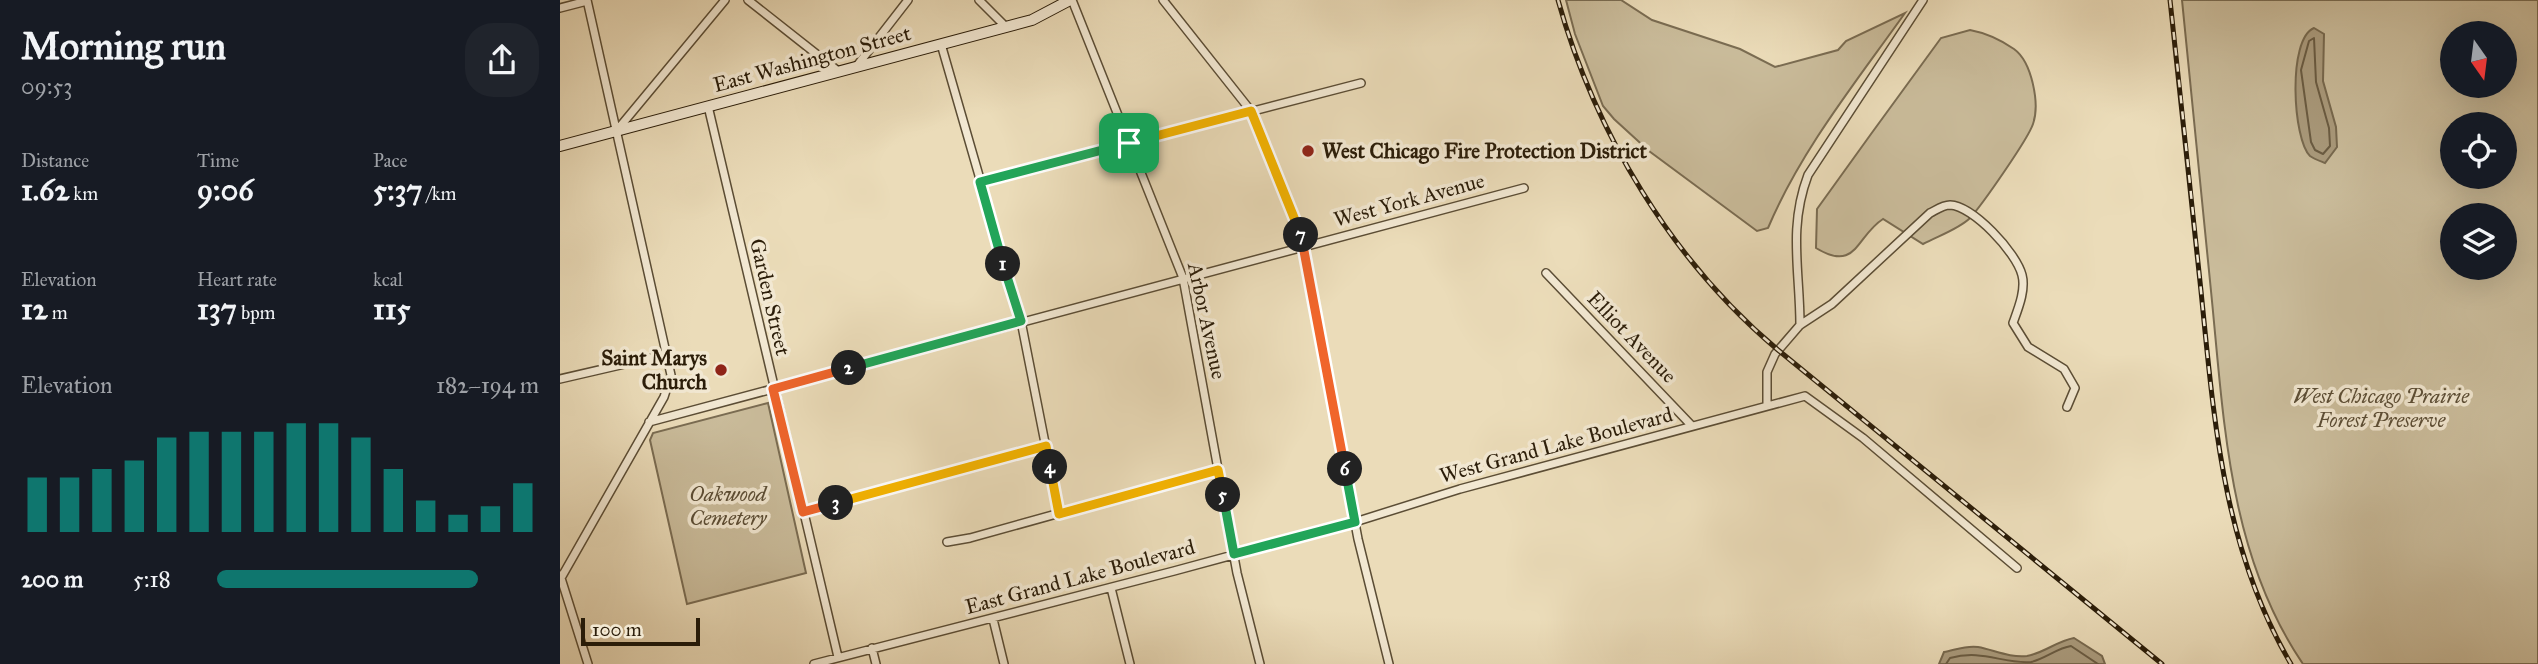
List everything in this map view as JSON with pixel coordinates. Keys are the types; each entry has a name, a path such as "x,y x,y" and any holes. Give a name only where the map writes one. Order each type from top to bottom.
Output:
{"main road":[{"name":"East Washington Street","path":"560,146 1006,27 1044,16 1071,0"}],"street":[{"path":"560,8 587,0 671,375 664,397 561,580 588,664"},
{"path":"617,131 655,89 725,0"},
{"path":"748,0 838,71"},
{"path":"856,67 908,0"},
{"path":"979,0 1006,27"},
{"name":"Arbor Avenue","path":"1071,0 1183,278 1234,554 1260,664"},
{"path":"1163,0 1251,111 1299,228 1355,522 1389,664"},
{"path":"1800,325 1800,286 1794,237 1800,196 1808,175 1923,0"},
{"path":"942,44 1021,321 1059,514"},
{"path":"980,182 1362,83"},
{"name":"Garden Street","path":"708,106 838,657"},
{"name":"West York Avenue","path":"649,422 1524,188"},
{"path":"1766,406 1769,362 1800,325 1832,303 1930,213 1947,204 1966,208 2006,246 2022,275 2021,301 2013,323 2028,347 2064,369 2075,388 2067,407"},
{"name":"Elliot Avenue","path":"1546,272 1692,426"},
{"path":"560,379 668,354"},
{"name":"West Grand Lake Boulevard","path":"1355,522 1460,489 1805,396 1863,438 2017,568"},
{"path":"803,512 1046,446"},
{"path":"947,542 1218,470"},
{"name":"East Grand Lake Boulevard","path":"814,664 1355,522"},
{"path":"1111,588 1130,664"},
{"path":"993,619 1004,664"},
{"path":"872,648 876,664"}],"green space":[{"path":"1566,0 1621,0 1652,20 1740,49 1775,67 1838,50 1846,41 1905,13 1813,144 1781,199 1768,228 1757,231 1649,151 1603,106 1575,34"},
{"name":"West Chicago Prairie Forest Preserve","path":"2182,0 2538,0 2538,664 2303,664 2278,622 2244,532 2226,437"},
{"path":"1970,30 1999,40 2020,55 2030,73 2035,95 2033,124 1994,186 1970,218 1923,244 1883,219 1848,254 1830,255 1816,248 1817,209 1941,38"},
{"name":"Oakwood Cemetery","path":"768,403 806,573 687,604 650,440 653,433"}],"water":[{"path":"2314,28 2324,34 2323,81 2336,127 2337,147 2325,163 2310,156 2304,146 2297,111 2296,69 2305,36"},
{"path":"2074,638 2102,656 2105,664 1939,664 1944,652 1961,648 1978,647 2008,655 2027,656"}],"railway":[{"path":"1558,0 1593,98 1616,146 1642,192 1704,276 1740,315 1778,350 2162,664"},
{"path":"2170,0 2211,388 2225,483 2250,575 2268,620 2291,664"}],"place":[{"name":"West Chicago Fire Protection District","path":"1308,151"},
{"name":"Saint Marys Church","path":"721,370"}],"route":[{"path":"1251,111 1299,228 1355,522 1234,554 1218,470 1059,514 1046,446 803,512 773,389 1021,321 980,182 1129,143 1251,111"}]}
